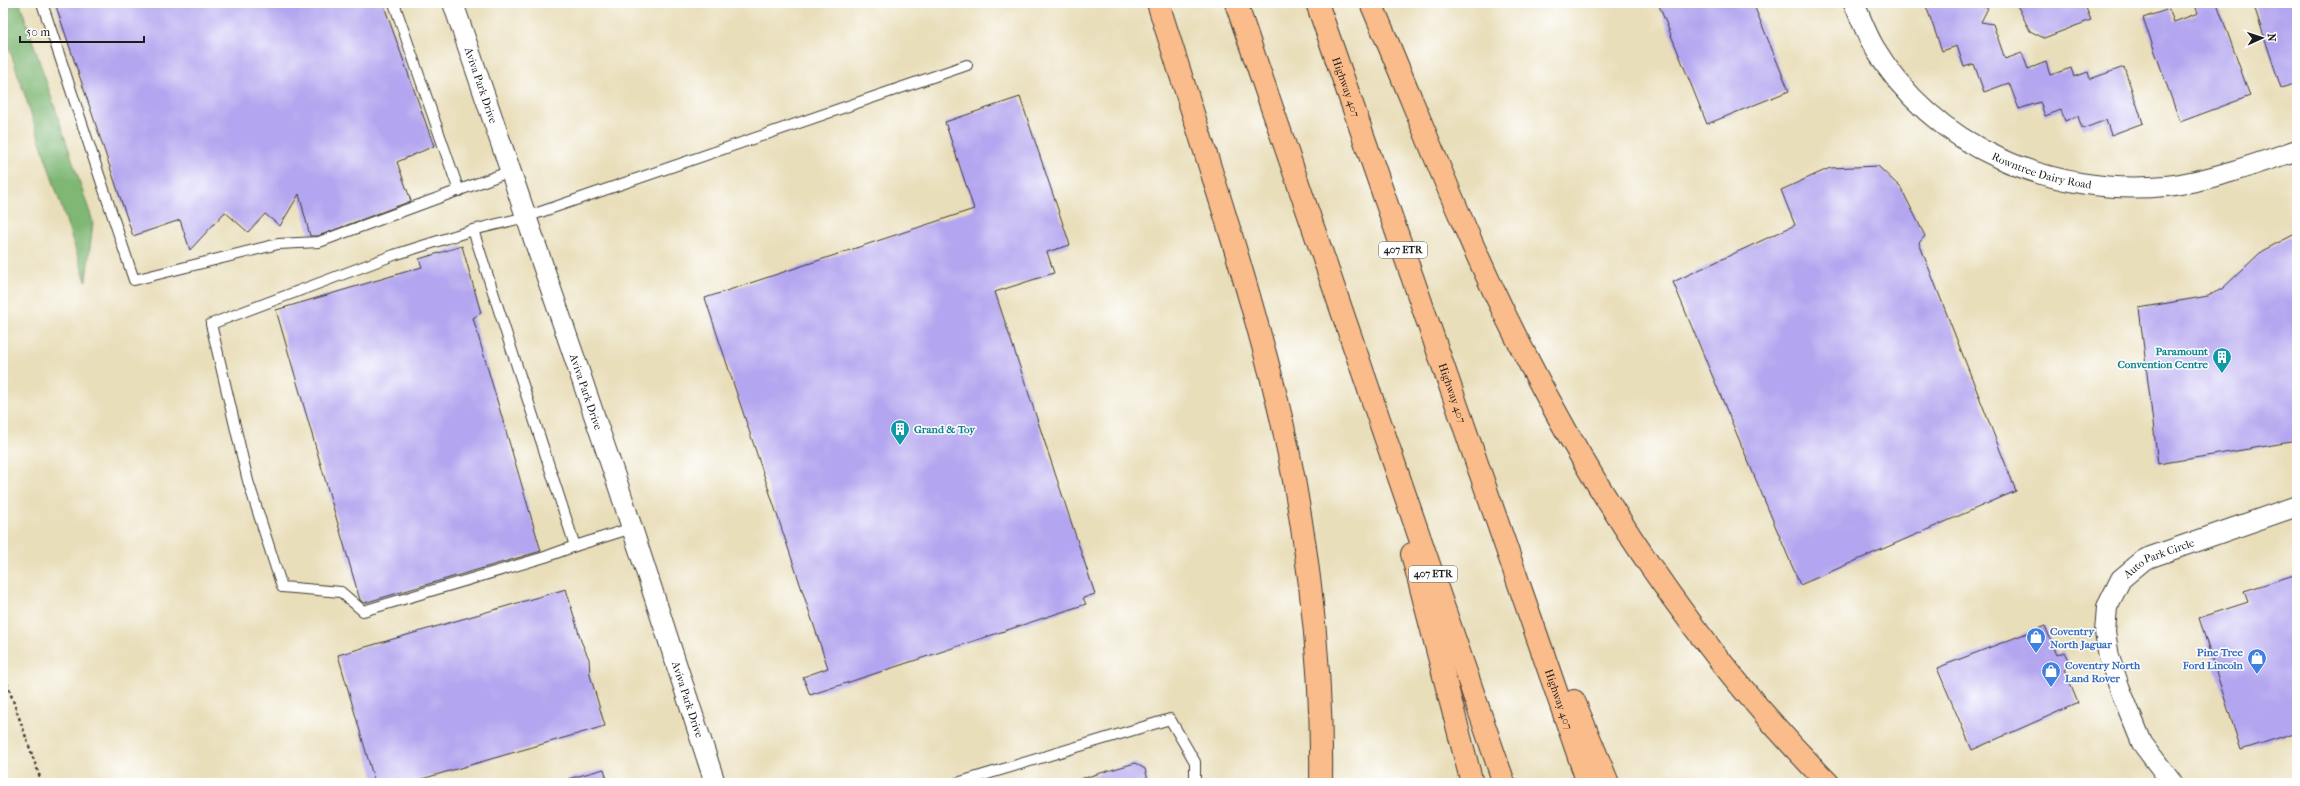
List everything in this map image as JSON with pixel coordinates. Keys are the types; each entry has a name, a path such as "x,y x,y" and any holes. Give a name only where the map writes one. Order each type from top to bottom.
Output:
{"highway":[{"path":"1158,3 1246,287 1285,438 1296,493 1316,652 1321,783"},
{"name":"407 ETR","path":"1236,3 1362,365 1504,783"},
{"name":"Highway 407","path":"1317,3 1490,496 1588,783"},
{"path":"1372,3 1490,283 1516,338 1570,439 1640,549 1701,637 1756,703 1828,783"},
{"path":"1362,365 1472,783"},
{"path":"1490,496 1608,783"}],"street":[{"name":"Aviva Park Drive","path":"453,3 632,528 715,783"},
{"name":"Rowntree Dairy Road","path":"1854,3 1874,47 1900,83 1936,119 1984,152 2050,178 2100,186 2167,186 2238,168 2297,150"},
{"name":"Auto Park Circle","path":"2172,783 2142,743 2120,689 2109,657 2105,632 2107,607 2121,580 2145,559 2297,506"}],"lane":[{"path":"42,3 134,280 278,244 319,242 511,171"},
{"path":"394,3 459,191"},
{"path":"632,528 545,557 362,611 341,592 282,587 248,481 211,324 394,255 473,230 526,217 967,65"},
{"path":"473,230 575,546"},
{"path":"957,783 1170,719 1195,762 1195,783"}],"path":[{"path":"3,672 42,783"}],"green space":[{"path":"3,3 20,3 93,222 86,281 3,29"}],"building":[{"path":"55,3 383,3 434,146 397,162 411,201 318,236 310,236 299,194 280,226 265,214 248,232 225,212 190,250 180,220 133,236"},
{"path":"1658,3 1753,3 1789,91 1707,124"},
{"path":"1925,3 1980,3 1988,8 1981,22 1993,24 2005,59 2022,53 2028,69 2046,62 2050,75 2071,68 2074,77 2088,72 2090,79 2124,67 2143,123 2111,135 2106,120 2082,129 2078,116 2065,121 2061,110 2045,116 2040,102 2019,109 2009,83 1984,92 1974,64 1964,67 1957,46 1942,51"},
{"path":"2016,3 2084,3 2091,20 2044,38 2030,31"},
{"path":"2194,3 2217,3 2250,96 2180,122 2143,18 2169,9 2174,22 2198,13"},
{"path":"2253,3 2297,3 2297,83 2281,88"},
{"name":"Grand & Toy","path":"1020,97 1070,245 1047,252 1054,273 995,292 1095,594 1083,598 1086,604 810,695 803,677 828,668 705,298 974,209 945,122"},
{"path":"1878,166 1901,188 1925,236 1919,243 2016,491 1800,585 1673,282 1795,225 1781,190 1830,168"},
{"name":"Paramount Convention Centre","path":"2297,233 2297,441 2158,464 2139,308 2208,296 2222,289 2262,251"},
{"path":"462,246 481,313 473,318 541,551 364,603 360,600 276,310 422,267 419,259"},
{"name":"Pine Tree Ford Lincoln","path":"2297,574 2297,732 2241,750 2199,618 2248,602 2244,591"},
{"path":"566,589 581,641 589,659 590,675 605,726 408,783 375,783 338,655"},
{"path":"2045,626 2057,655 2064,652 2071,666 2064,669 2078,703 1972,750 1937,668"},
{"path":"1135,763 1145,769 1149,783 1080,783 1080,779"},
{"path":"604,769 608,783 568,783 568,779"}],"place":[{"name":"Paramount Convention Centre","path":"2222,374"},
{"name":"Grand & Toy","path":"900,446"},
{"name":"Coventry North Jaguar","path":"2036,654"},
{"name":"Pine Tree Ford Lincoln","path":"2257,675"},
{"name":"Coventry North Land Rover","path":"2051,688"}]}
